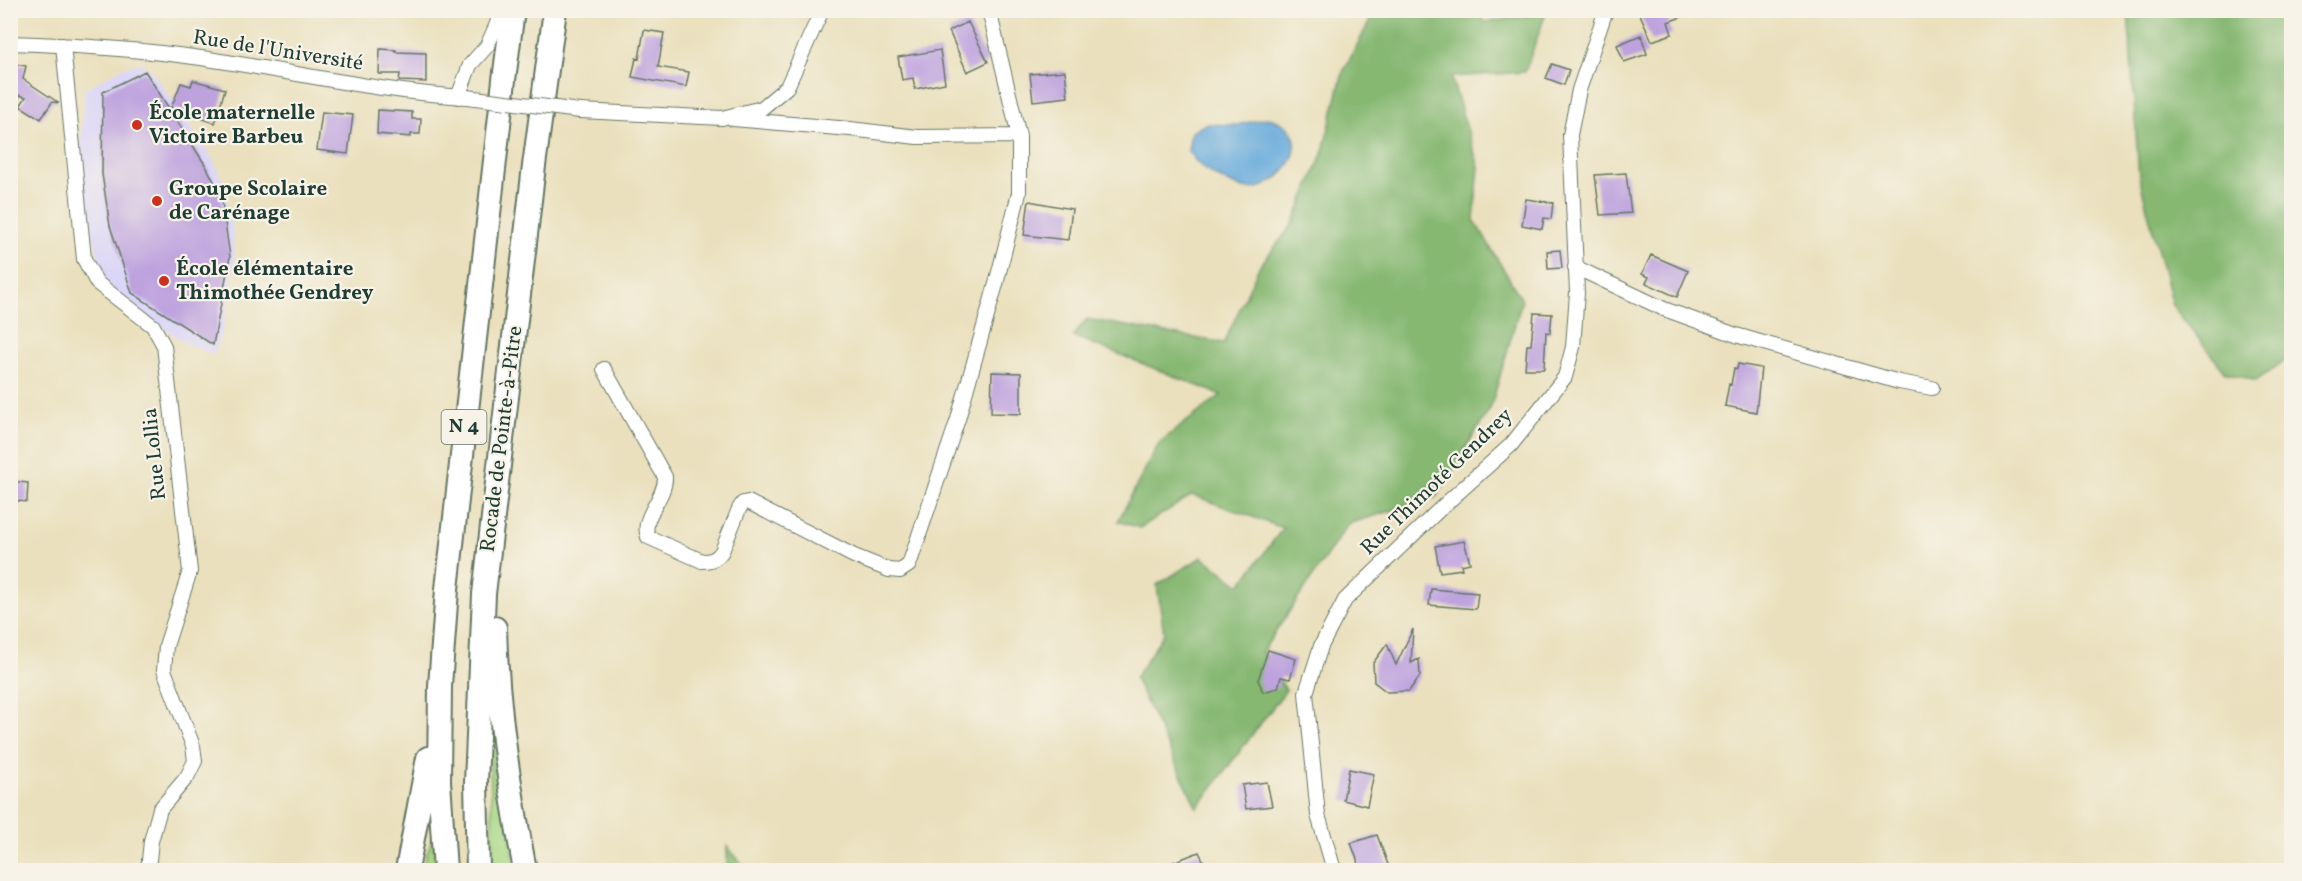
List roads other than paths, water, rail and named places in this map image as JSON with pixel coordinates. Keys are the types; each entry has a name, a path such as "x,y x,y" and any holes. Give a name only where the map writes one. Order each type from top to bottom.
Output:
{"highway":[{"name":"Rocade de Pointe-à-Pitre","path":"445,870 439,781 440,686 447,589 460,459 513,10"},
{"name":"Rocade de Pointe-à-Pitre","path":"478,870 476,783 484,594 534,166 555,10"},
{"path":"500,463 493,565 497,687 513,807 525,870"},
{"path":"407,870 415,836 440,686"}],"street":[{"path":"463,97 470,65 487,46 501,10"},
{"path":"722,118 762,108 787,87 822,10"},
{"path":"604,369 664,477 664,487 648,521 646,532 648,537 702,561 709,561 718,557 722,551 739,509 743,503 748,502 854,556 889,570 900,571 909,566 958,419 1019,193 1019,136 989,10"},
{"name":"Rue Thimoté Gendrey","path":"1334,870 1318,815 1306,693 1321,646 1345,600 1441,507 1511,445 1565,377 1573,347 1577,293 1570,135 1579,90 1606,10"},
{"name":"Rue de l'Université","path":"10,43 63,45 200,58 356,85 580,111 722,118"},
{"name":"Rue Lollia","path":"63,45 84,259 97,283 153,326 165,346 190,571 166,646 164,670 193,746 195,760 187,777 160,809 151,841 148,870"},
{"path":"722,118 917,137 1019,136"},
{"path":"1575,267 1664,309 1736,335 1899,382 1932,388"}],"water":[{"path":"1268,118 1284,125 1293,135 1295,146 1292,158 1285,170 1275,180 1262,186 1249,189 1226,181 1203,168 1188,151 1191,133 1205,124 1237,125"}],"place":[{"name":"École maternelle Victoire Barbeu","path":"137,125"},
{"name":"Groupe Scolaire de Carénage","path":"157,201"},
{"name":"École élémentaire Thimothée Gendrey","path":"164,281"}]}
